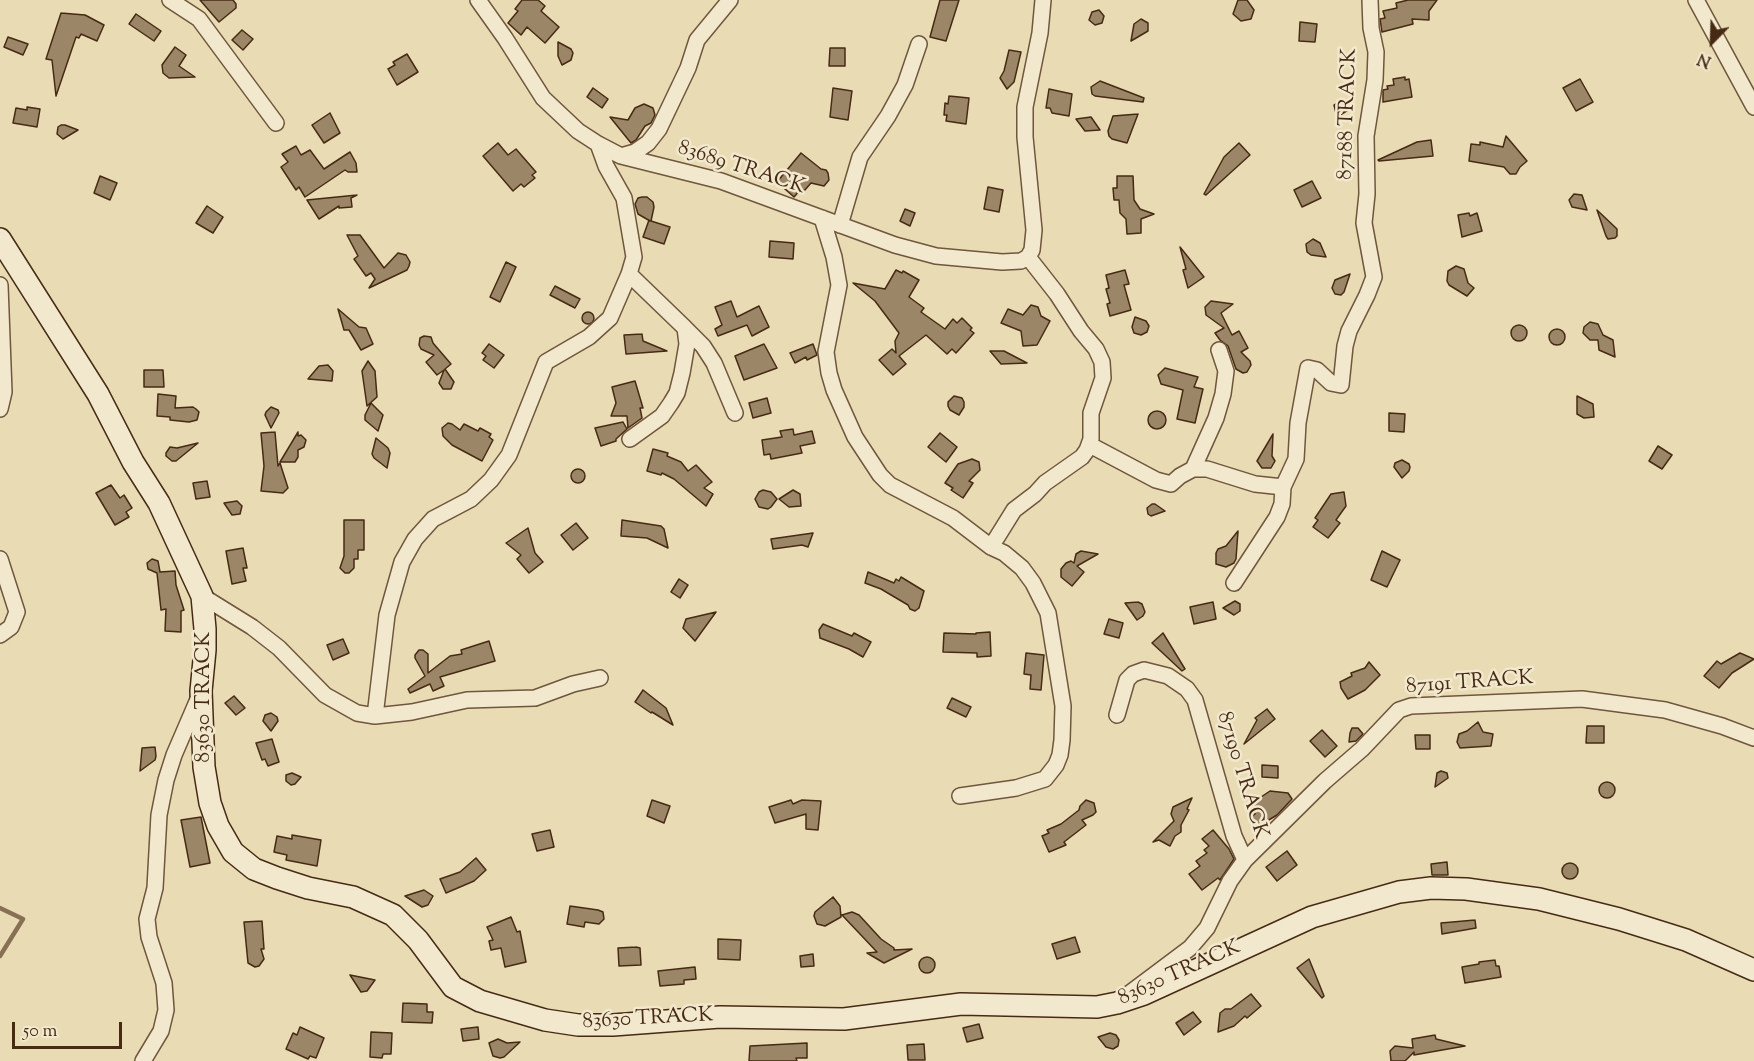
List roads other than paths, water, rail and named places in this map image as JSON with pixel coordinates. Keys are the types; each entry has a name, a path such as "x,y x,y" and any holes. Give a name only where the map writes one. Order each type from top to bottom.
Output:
{"street":[{"path":"170,0 200,19 276,123"},
{"name":"83689 TRACK","path":"478,0 543,98 578,130 621,156 721,181 895,245 936,255 987,262 1014,262 1028,257"},
{"path":"621,156 635,152 648,143 659,129 688,68 697,40 730,0"},
{"path":"991,547 1014,510 1035,495 1045,483 1082,457 1090,445 1091,414 1102,378 1102,362 1096,349 1028,257 1032,250 1035,230 1025,137 1025,108 1044,0"},
{"name":"87188 TRACK","path":"1283,487 1296,459 1298,423 1308,368 1317,370 1331,383 1341,385 1349,331 1374,277 1364,223 1367,194 1366,136 1375,80 1376,52 1371,28 1370,0"},
{"path":"1696,0 1754,107"},
{"path":"840,225 860,157 888,116 905,85 919,44"},
{"path":"375,716 387,615 402,562 433,519 471,499 491,480 509,455 546,362 589,338 610,318 629,274 634,257 624,198 606,166 598,144"},
{"path":"822,218 839,285 826,352 829,373 855,437 880,475 890,485 953,518 1022,568 1048,613 1064,724 1056,765 1045,779 1016,788 960,796"},
{"name":"83630 TRACK","path":"0,239 98,394 133,462 159,503 202,596 205,650 201,691 204,767 210,803 218,825 233,852 254,869 308,888 353,897 393,915 418,940 453,987 480,1001 526,1015 578,1025 613,1025 720,1017 844,1019 961,1004 1097,1007 1117,1003 1144,993 1312,917 1340,907 1399,892 1431,888 1466,889 1539,900 1619,919 1686,940 1754,970"},
{"path":"629,274 703,346 714,363 735,413"},
{"path":"0,285 4,392 0,409"},
{"path":"630,439 662,416 677,393 687,344 685,328"},
{"path":"1193,469 1216,417 1223,394 1226,371 1219,351"},
{"path":"1090,445 1156,480 1172,484 1180,476 1193,469 1207,469 1255,484 1283,487 1282,504 1277,518 1234,583"},
{"path":"0,559 17,612 11,627 0,635"},
{"path":"202,596 252,627 270,641 325,695 357,713 375,716 405,714 467,700 535,698 573,684 600,678"},
{"name":"87190 TRACK","path":"1117,716 1127,680 1133,674 1144,670 1168,676 1187,689 1195,700 1231,826 1245,860 1230,881 1207,928 1199,939 1117,1003"},
{"path":"143,1061 161,1031 166,1010 164,983 148,937 147,920 155,888 159,815 174,755 201,691"},
{"name":"87191 TRACK","path":"1245,860 1325,781 1362,749 1391,716 1411,706 1582,699 1665,710 1722,726 1754,738"}],"waterway":[{"path":"0,908 23,919 0,956"}]}
